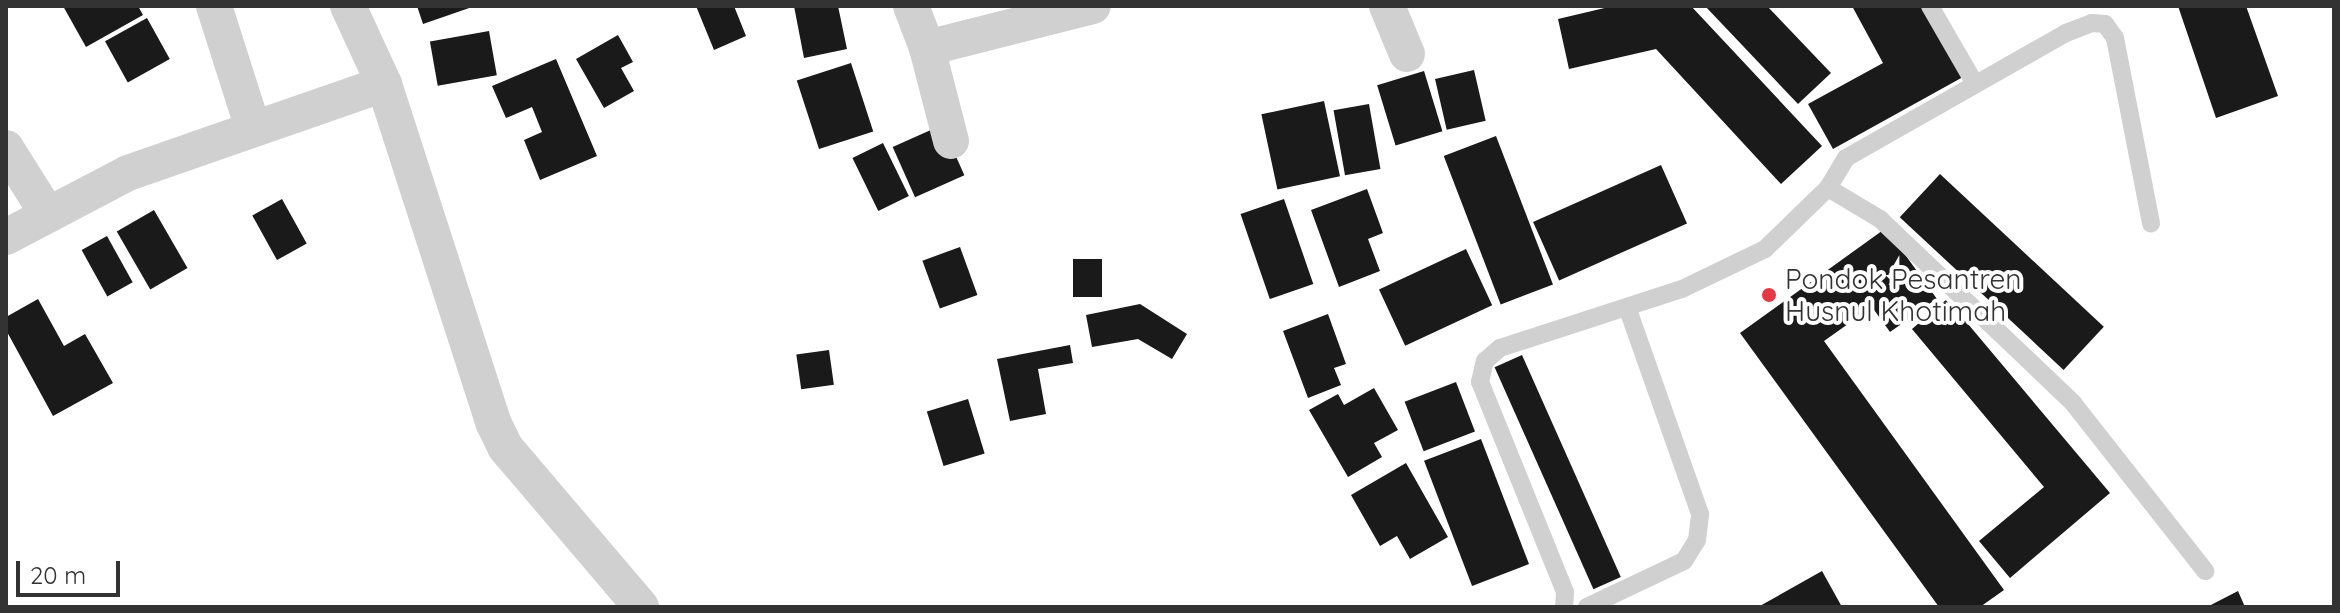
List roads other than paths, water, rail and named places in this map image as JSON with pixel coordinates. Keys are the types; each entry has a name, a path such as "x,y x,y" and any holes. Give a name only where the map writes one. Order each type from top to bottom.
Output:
{"street":[{"path":"214,6 253,128"},
{"path":"348,6 384,84 493,422 505,447 641,607"},
{"path":"911,6 927,48 951,141"},
{"path":"927,48 1093,6"},
{"path":"1387,6 1407,54"},
{"path":"6,237 128,173 384,84"},
{"path":"6,148 48,215"}],"lane":[{"path":"1930,6 1975,84"},
{"path":"1564,607 1565,592 1480,382 1485,361 1500,348 1682,289 1765,249 1828,188 1846,158 2066,33 2092,23 2105,24 2115,38 2151,224"},
{"path":"1828,188 1880,219 2073,403 2205,571"},
{"path":"1587,607 1684,561 1697,540 1700,514 1627,307"}],"place":[{"name":"Pondok Pesantren Husnul Khotimah","path":"1769,295"}]}
